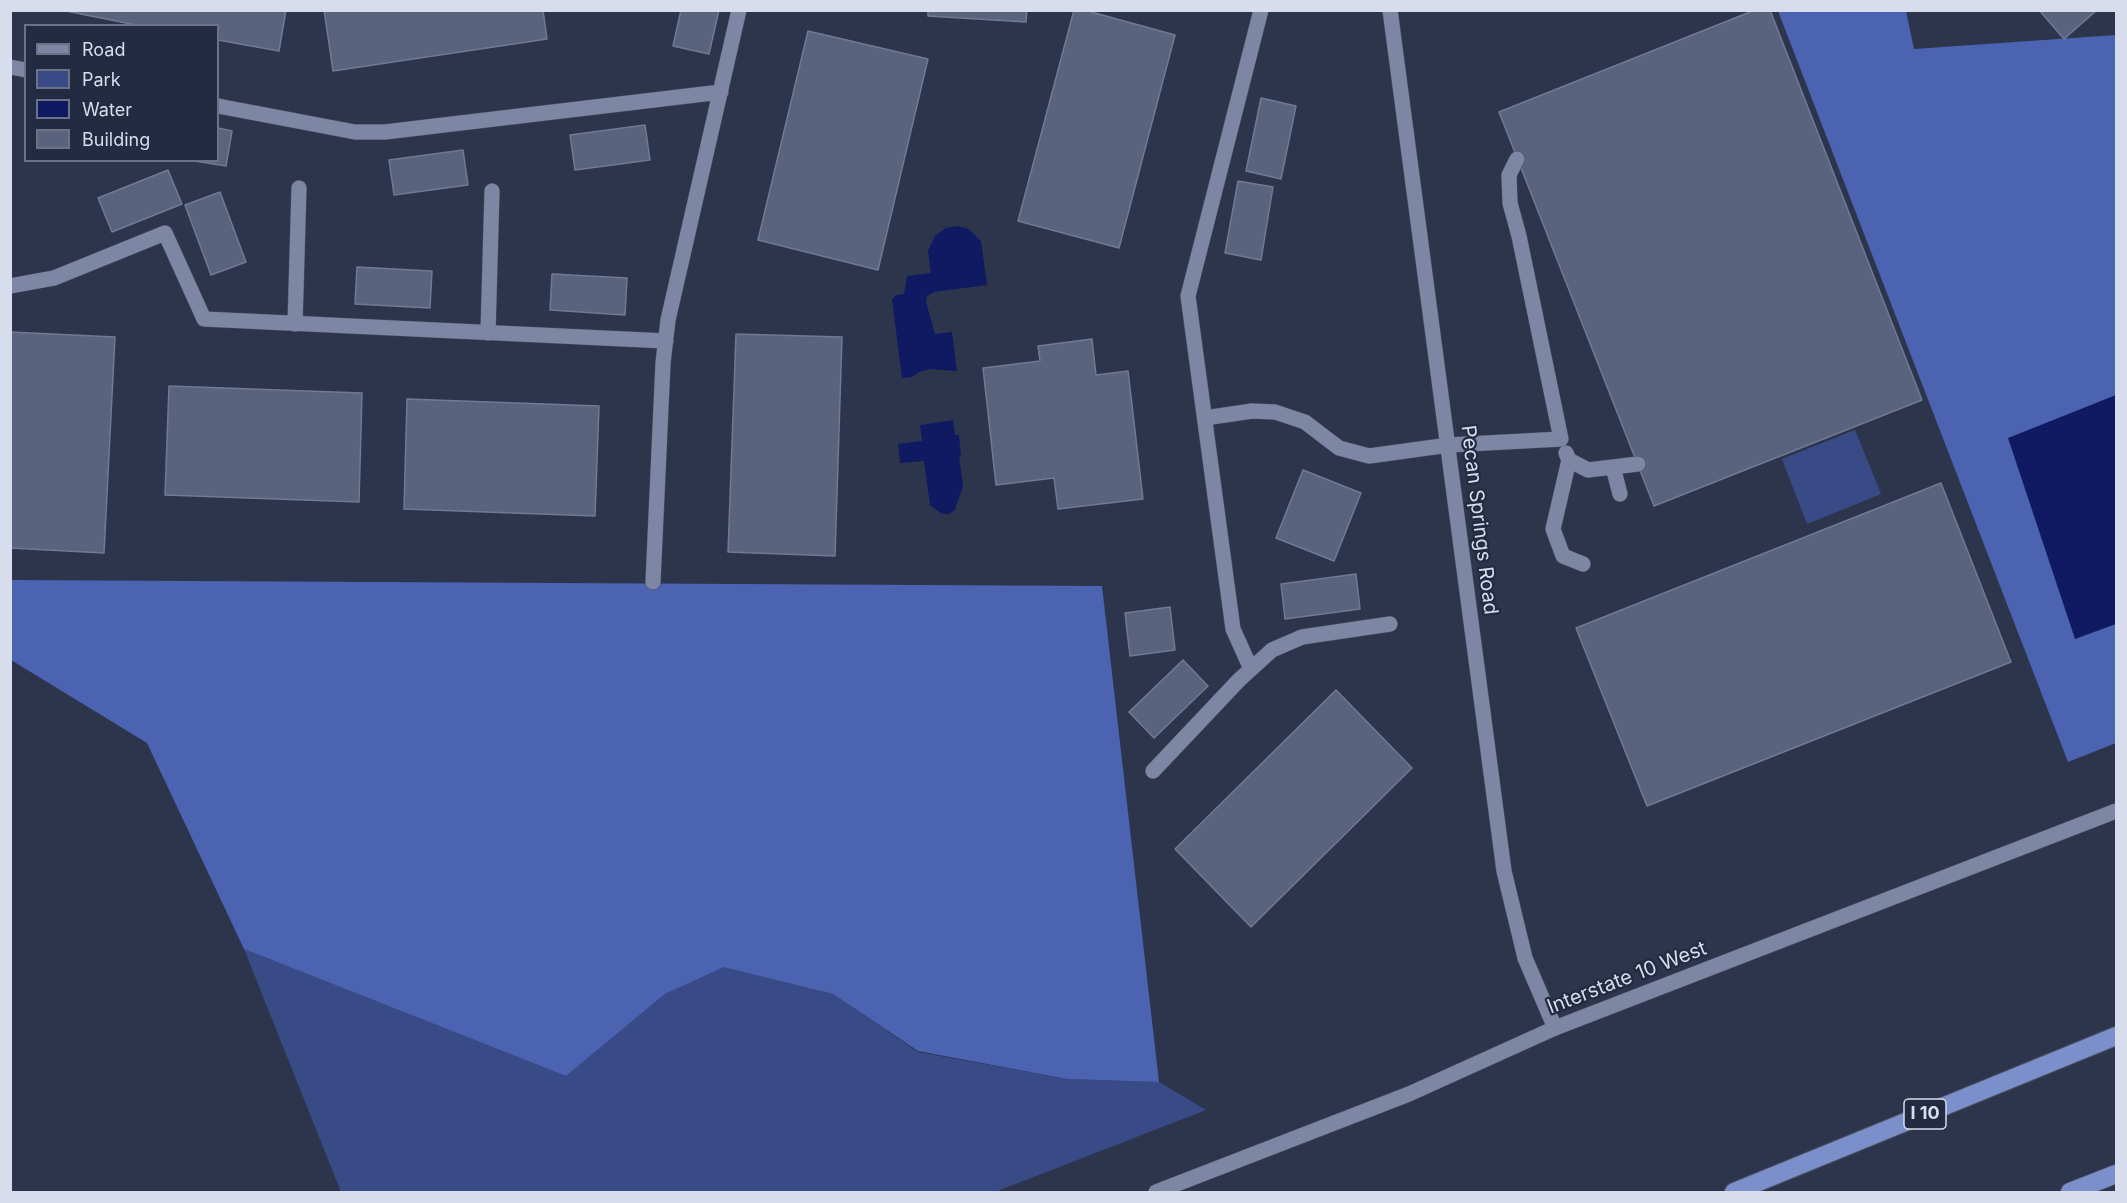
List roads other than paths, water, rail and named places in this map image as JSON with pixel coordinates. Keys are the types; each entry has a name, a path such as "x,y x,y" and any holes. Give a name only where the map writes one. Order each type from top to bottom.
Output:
{"highway":[{"name":"I 10","path":"1734,1192 2116,1036"},
{"path":"2070,1192 2116,1174"}],"street":[{"path":"653,582 662,374 668,320 739,10"},
{"path":"1251,669 1233,629 1188,296 1261,10"},
{"name":"Pecan Springs Road","path":"1390,10 1504,871 1525,958 1555,1028"},
{"path":"219,106 355,132 385,132 721,92"},
{"path":"1517,159 1509,175 1510,203 1519,236 1561,439 1569,460 1554,529 1563,556 1584,564"},
{"path":"295,324 299,188"},
{"path":"488,333 492,191"},
{"path":"10,286 54,278 165,233 204,319 666,341"},
{"path":"1205,418 1252,411 1275,411 1305,422 1339,448 1369,456 1449,445 1561,439"},
{"path":"1569,460 1588,470 1638,464"},
{"path":"1613,467 1620,494"},
{"path":"1153,771 1272,650 1302,636 1390,624"},
{"name":"Interstate 10 West","path":"1156,1192 1409,1094 1555,1028 2116,811"}],"water":[{"path":"958,226 969,229 981,241 987,285 934,292 927,296 926,302 935,334 952,332 957,371 930,369 912,377 902,378 892,299 896,295 904,294 907,276 931,273 928,251 935,236 946,228"},
{"path":"2116,395 2116,624 2075,639 2008,438"},
{"path":"953,420 955,435 959,435 963,486 955,510 949,514 942,514 930,505 924,461 900,463 898,444 922,441 920,425"}]}
